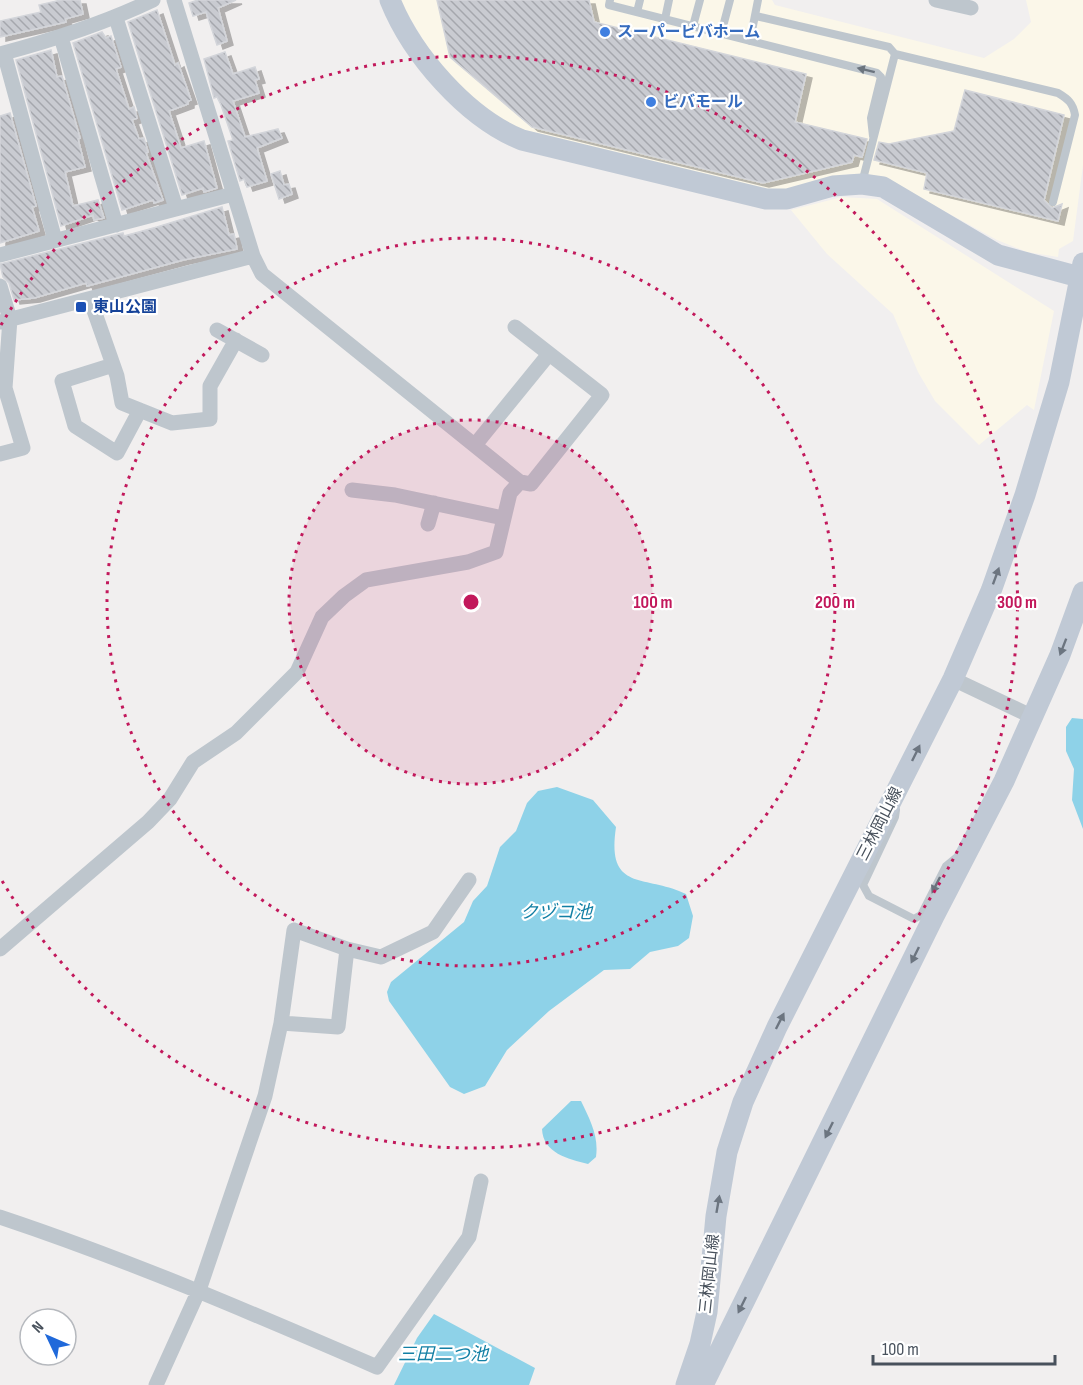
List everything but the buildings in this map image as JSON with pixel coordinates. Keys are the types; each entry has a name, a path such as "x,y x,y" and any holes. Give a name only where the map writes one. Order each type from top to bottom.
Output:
{"main road":[{"path":"390,0 407,34 425,61 483,120 522,140 766,199 787,200 833,186 861,184 883,188 998,255 1082,272"},
{"name":"三林岡山線","path":"686,1385 700,1344 706,1312 716,1216 727,1152 743,1102 777,1027 953,679 991,591 1025,495 1059,382 1082,272"},
{"name":"三林岡山線","path":"703,1385 974,842 1033,717 1083,592"}],"street":[{"path":"56,240 2,53 61,37 116,18 153,0"},
{"path":"174,0 233,194 261,274 520,482 531,484 602,395 515,327"},
{"path":"936,0 971,8"},
{"path":"116,18 176,208"},
{"path":"61,37 116,225"},
{"path":"0,255 233,194"},
{"path":"5,321 253,256"},
{"path":"0,286 5,321 2,388 23,448 0,454"},
{"path":"90,299 113,365 122,403 172,423 210,419 205,379 236,340"},
{"path":"218,330 262,355"},
{"path":"475,445 549,354"},
{"path":"113,365 62,381 75,426 117,453 140,410"},
{"path":"0,949 148,822 170,799 193,762 236,733 297,672 322,617 345,596 366,580 468,562 496,552 510,494 520,482"},
{"path":"352,490 374,485 434,503 503,518"},
{"path":"428,524 434,503"},
{"path":"953,679 1033,717"},
{"path":"156,1385 199,1290 265,1096 281,1023 294,930 347,949 381,957 433,932 469,880"},
{"path":"281,1023 339,1027 347,949"},
{"path":"0,1217 94,1248 199,1290 377,1367 469,1238 481,1181"}],"lane":[{"path":"637,12 640,0"},
{"path":"665,19 669,0"},
{"path":"693,26 699,0"},
{"path":"722,34 730,0"},
{"path":"750,41 758,0"},
{"path":"609,2 637,12 877,72 881,77 871,118 873,138"},
{"path":"756,16 889,47 895,54 1058,93 1067,98 1074,106 1075,115 1053,202"},
{"path":"861,184 895,54"},
{"path":"898,790 895,817 863,885 869,896 914,918 921,915 946,866 974,842"}],"shaded area":[{"name":"ビバモール","path":"399,0 772,0 775,5 984,58 1014,39 1031,22 1026,0 1083,0 1083,165 1073,241 1059,249 1058,257 1027,252 997,240 884,178 851,174 784,190 760,189 513,127 490,115 438,64"},
{"path":"842,197 877,199 1054,311 1034,410 1027,405 979,445 935,401 918,372 893,314 827,254 791,210"}],"water":[{"path":"1072,718 1083,719 1083,829 1072,800 1074,769 1066,751 1066,727"},
{"name":"クヅコ池","path":"557,787 593,800 616,827 614,848 617,862 623,872 632,878 686,894 693,916 689,938 678,946 650,952 630,969 604,970 549,1011 507,1050 485,1086 464,1094 450,1087 389,1001 387,992 391,982 464,922 473,901 487,886 500,847 516,831 527,803 538,791"},
{"path":"571,1101 581,1101 595,1135 596,1157 588,1164 558,1154 543,1137 542,1129"},
{"name":"三田二つ池","path":"434,1314 535,1368 529,1385 394,1385 417,1338"}],"place":[{"name":"スーパービバホーム","path":"605,32"},
{"name":"ビバモール","path":"651,102"},
{"name":"東山公園","path":"81,307"}]}
